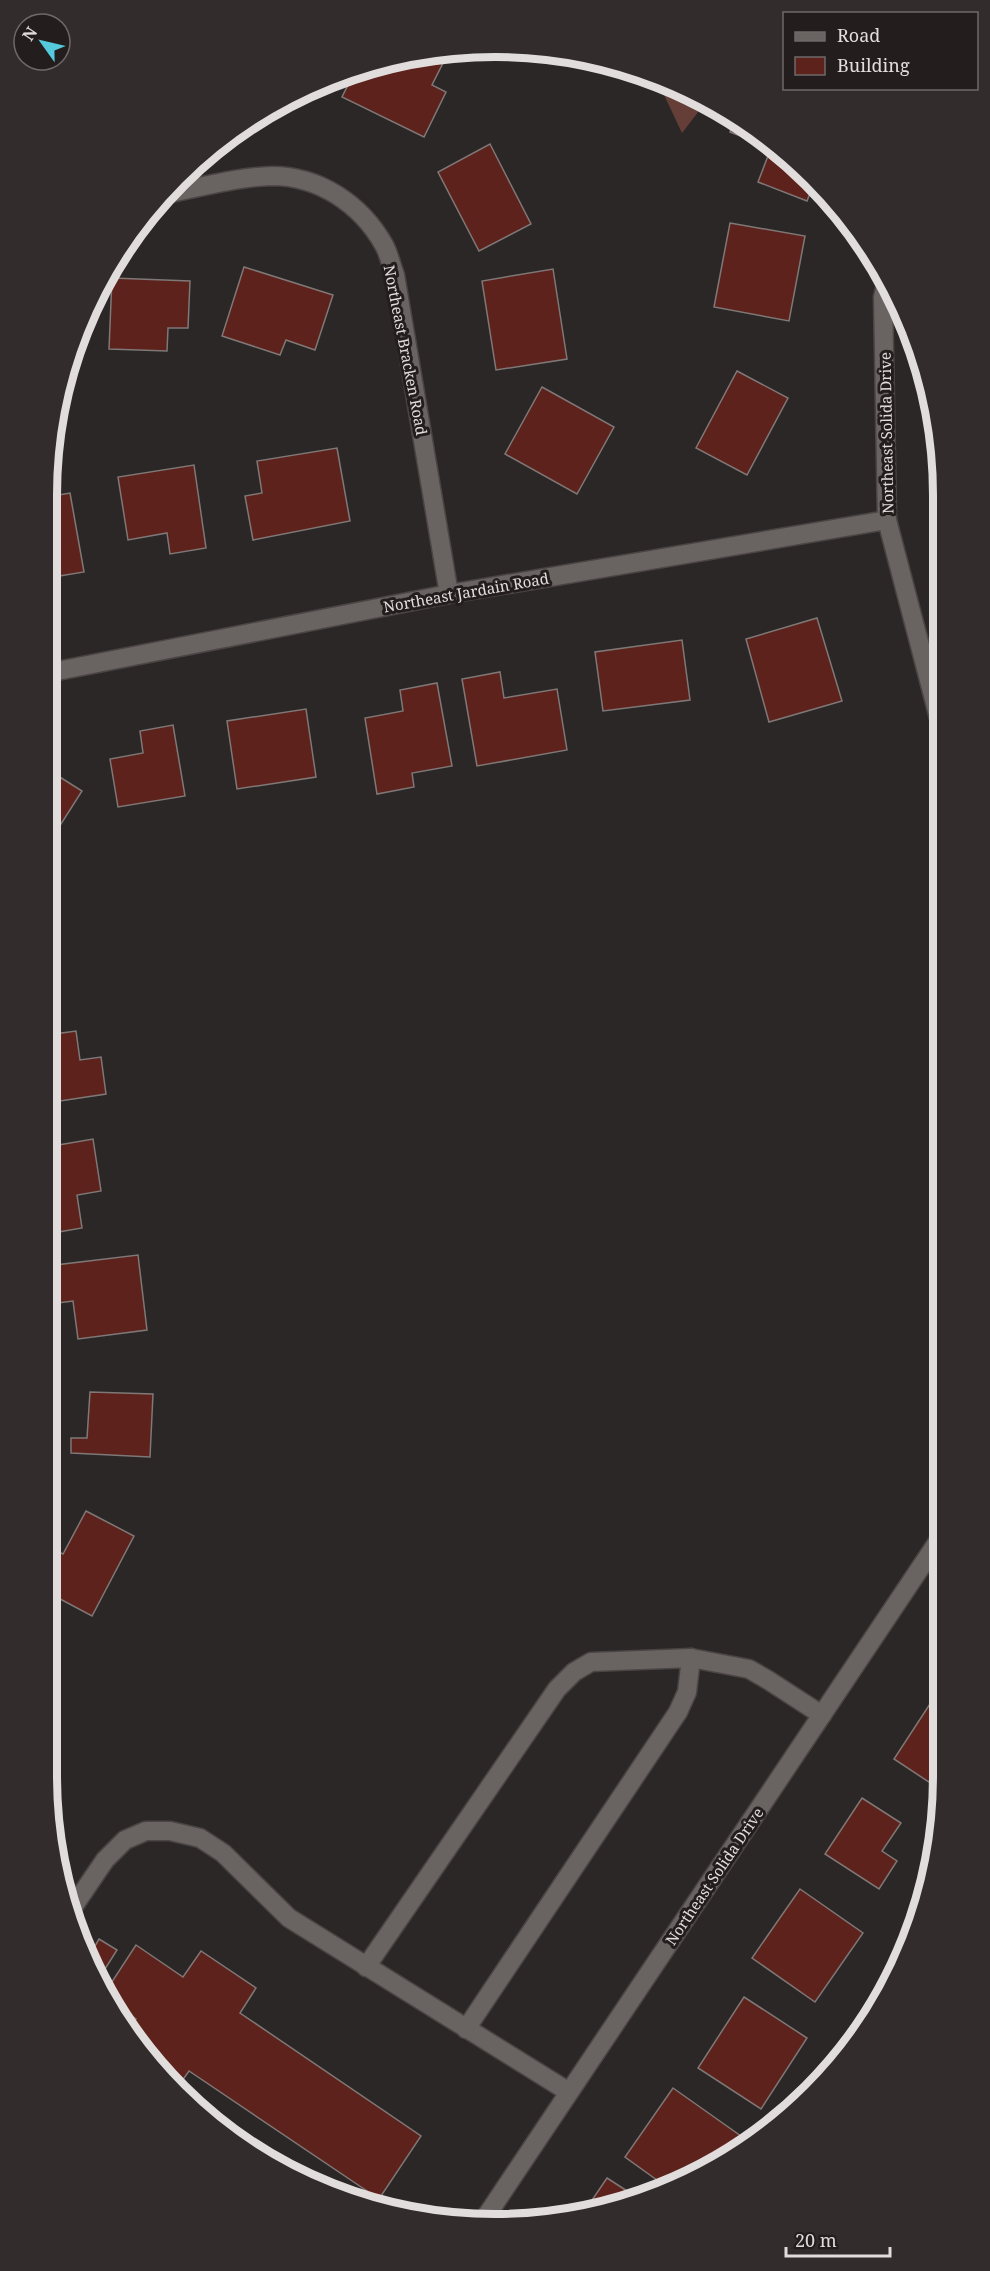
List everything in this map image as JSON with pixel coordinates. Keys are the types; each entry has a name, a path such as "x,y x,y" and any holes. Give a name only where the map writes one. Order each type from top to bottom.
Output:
{"street":[{"name":"Northeast Bracken Road","path":"179,191 251,178 273,176 300,179 327,188 349,204 368,223 384,245 395,275 449,594"},
{"name":"Northeast Solida Drive","path":"884,294 887,520 933,695"},
{"name":"Northeast Jardain Road","path":"57,671 449,594 887,520"},
{"name":"Northeast Solida Drive","path":"488,2214 933,1549"},
{"path":"466,2029 678,1712 687,1692 691,1658"},
{"path":"366,1967 557,1689 591,1662 691,1658 749,1670 822,1715"},
{"path":"76,1903 105,1860 125,1840 146,1831 170,1831 200,1838 223,1853 289,1918 569,2092"}],"shaded area":[{"path":"661,89 701,109 682,133"}],"building":[{"path":"444,60 432,85 446,92 424,137 342,97 350,82 354,80 410,65"},
{"path":"732,127 751,140 730,132"},
{"path":"490,144 531,224 479,251 438,172"},
{"path":"769,154 811,191 807,201 758,182"},
{"path":"730,223 805,236 789,321 714,307"},
{"path":"244,267 333,295 315,350 286,340 280,355 222,336"},
{"path":"553,269 567,359 496,370 482,281"},
{"path":"115,278 190,281 188,328 168,328 167,351 109,349 112,284"},
{"path":"737,371 788,398 747,475 696,448"},
{"path":"542,387 614,427 577,494 505,454"},
{"path":"337,448 350,521 253,540 245,496 262,493 257,461"},
{"path":"194,465 206,548 170,554 167,533 128,540 118,477"},
{"path":"70,493 84,572 57,576 57,495"},
{"path":"817,618 842,701 769,722 746,639"},
{"path":"682,640 690,700 603,711 595,652"},
{"path":"500,672 504,698 557,689 567,750 477,766 462,679"},
{"path":"437,683 452,766 412,773 414,787 377,794 365,718 403,711 400,690"},
{"path":"306,709 316,777 237,789 227,721"},
{"path":"173,725 185,796 118,807 110,759 143,753 140,731"},
{"path":"57,775 82,791 57,830"},
{"path":"57,967 60,990 57,990"},
{"path":"76,1031 80,1060 101,1057 106,1094 57,1101 57,1034"},
{"path":"93,1139 101,1191 77,1195 82,1228 57,1232 57,1145"},
{"path":"138,1255 147,1330 78,1339 73,1301 57,1303 57,1265"},
{"path":"90,1392 153,1394 150,1457 71,1453 71,1438 87,1438"},
{"path":"86,1511 134,1536 92,1616 57,1597 57,1551 63,1554"},
{"path":"933,1699 933,1785 894,1759"},
{"path":"862,1798 901,1823 882,1851 897,1861 879,1889 825,1854"},
{"path":"800,1889 863,1933 815,2002 752,1958"},
{"path":"99,1939 117,1950 103,1972 102,1970 93,1950"},
{"path":"136,1945 183,1977 201,1951 256,1988 240,2013 421,2136 379,2198 377,2198 189,2071 181,2082 148,2043 133,2022 136,2019 127,2013 110,1985"},
{"path":"744,1997 807,2038 761,2109 698,2068"},
{"path":"673,2088 742,2137 689,2169 660,2182 625,2157"},
{"path":"607,2178 630,2193 608,2199 590,2204"}]}
